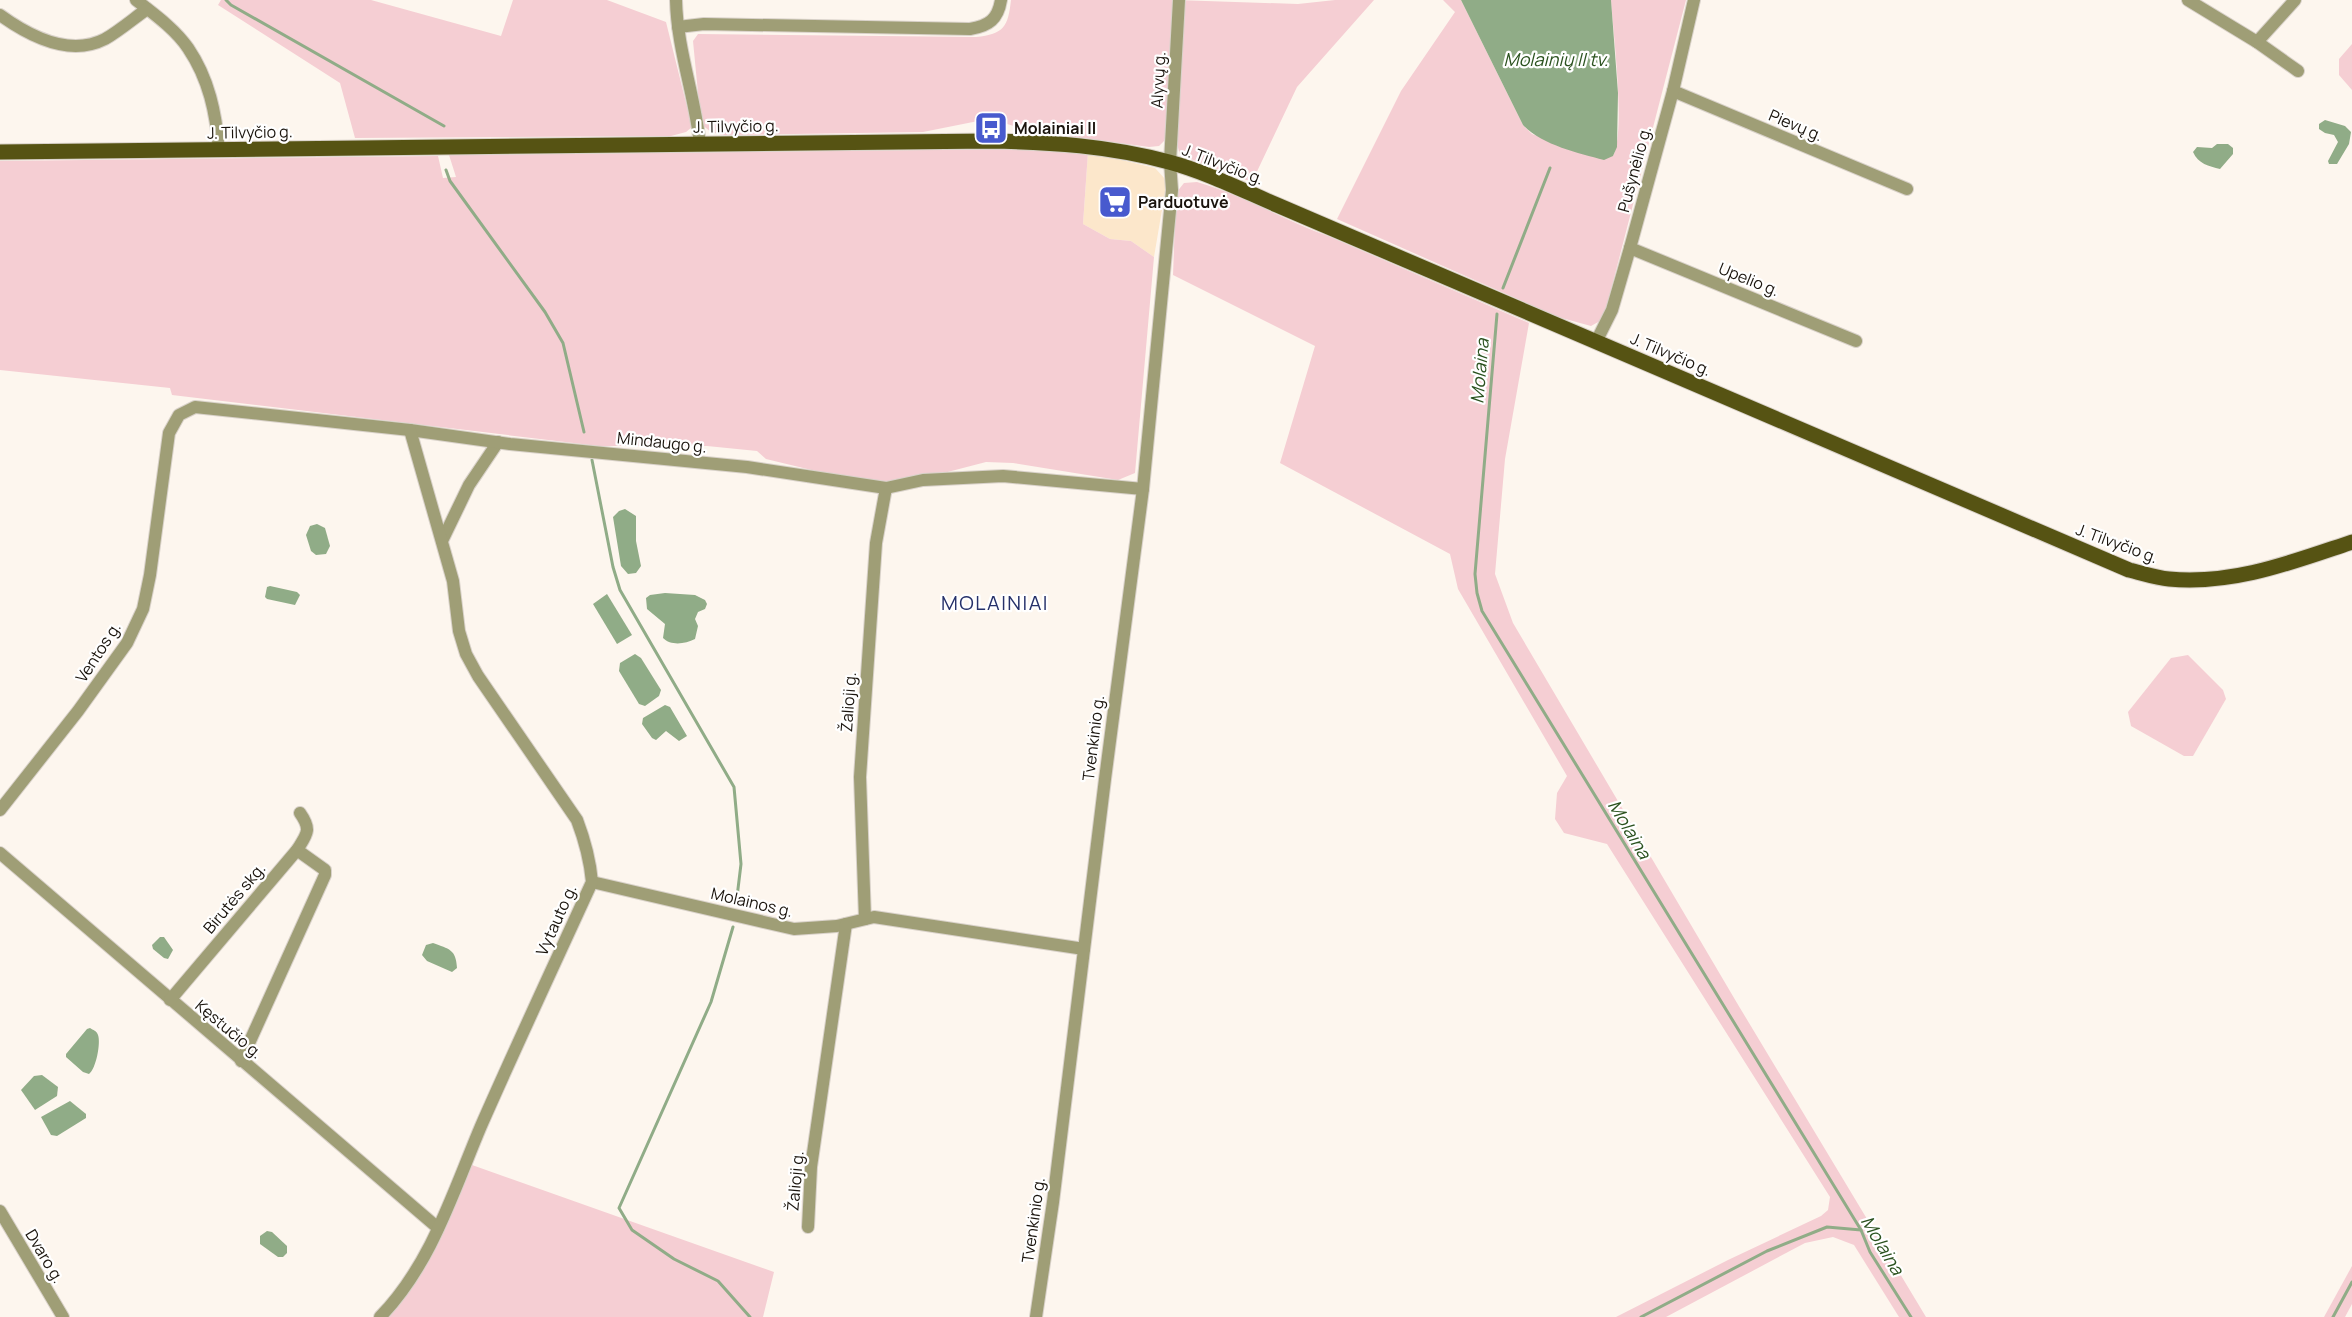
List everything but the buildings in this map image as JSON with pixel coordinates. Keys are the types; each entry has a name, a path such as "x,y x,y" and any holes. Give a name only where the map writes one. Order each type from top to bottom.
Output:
{"main road":[{"name":"J. Tilvyčio g.","path":"0,152 1042,141 1113,149 1170,162 1295,212 2129,570 2170,579 2232,578 2280,566 2352,542"}],"street":[{"path":"136,0 187,47 206,81 216,115 219,150"},
{"path":"676,0 678,27 697,116 700,144"},
{"path":"678,27 704,24 970,29 985,27 993,20 1000,10 1001,0"},
{"name":"Alyvų g.","path":"1170,162 1179,0"},
{"name":"Pušynėlio g.","path":"1596,342 1612,310 1630,248 1694,0"},
{"path":"2188,0 2257,42 2298,71"},
{"path":"2257,42 2295,0"},
{"path":"0,15 20,30 51,42 71,46 88,46 105,39 147,9"},
{"name":"Pievų g.","path":"1672,91 1907,189"},
{"name":"Tvenkinio g.","path":"1036,1317 1053,1202 1143,489 1172,190 1170,162"},
{"name":"Upelio g.","path":"1630,248 1856,341"},
{"name":"Mindaugo g.","path":"179,415 195,407 208,407 498,442 747,467 886,488 923,480 1003,476 1143,489"},
{"name":"Ventos g.","path":"0,810 78,711 127,643 142,609 150,575 166,449 170,433 179,415"},
{"name":"Vytauto g.","path":"380,1317 396,1300 417,1269 438,1228 592,882 590,861 577,820 478,676 466,654 459,631 453,581 410,430"},
{"path":"442,541 469,485 498,442"},
{"name":"Žalioji g.","path":"865,919 860,777 876,543 886,488"},
{"name":"Birutės skg.","path":"170,1000 297,850 307,833 308,824 300,813"},
{"path":"241,1061 325,875 325,870 320,865 297,850"},
{"name":"Kęstučio g.","path":"0,854 438,1228"},
{"name":"Molainos g.","path":"592,882 794,929 846,924 874,917 1084,948"},
{"name":"Žalioji g.","path":"808,1227 811,1167 846,924"},
{"name":"Dvaro g.","path":"0,1211 63,1317"}],"shaded area":[{"path":"221,0 371,0 501,36 513,0 607,0 666,22 692,127 686,132 671,136 355,138 340,83 218,5"},
{"path":"1011,0 1176,0 1298,4 1335,0 1374,0 1297,87 1252,182 1180,155 1176,140 1168,129 1164,141 1159,146 1149,147 1031,131 997,121 978,121 923,132 723,135 711,132 701,124 693,41 698,34 976,37 993,34 1003,28"},
{"path":"1443,0 1461,0 1523,125 1532,134 1587,155 1613,156 1617,144 1619,105 1611,0 1686,0 1606,309 1600,321 1591,326 1558,317 1337,219 1401,91 1455,12"},
{"path":"2352,44 2352,90 2339,75 2339,59"},
{"path":"1024,149 1088,152 1083,224 1110,239 1131,241 1154,257 1135,473 1118,480 1013,463 986,462 886,488 766,459 757,451 707,446 599,446 172,395 170,388 0,370 0,161 438,156 443,178 456,177 449,155"},
{"path":"1088,152 1155,168 1165,179 1166,186 1154,257 1131,241 1110,239 1083,224"},
{"path":"1197,182 1231,194 1529,323 1505,459 1495,574 1513,623 1737,1003 1926,1317 1899,1317 1854,1245 1833,1237 1805,1243 1666,1317 1616,1317 1821,1216 1828,1210 1830,1197 1607,844 1564,833 1555,819 1557,793 1567,776 1458,589 1450,554 1280,463 1315,346 1173,275 1176,193 1184,183"},
{"path":"2188,655 2223,690 2226,699 2193,756 2184,756 2131,726 2128,712 2171,658"},
{"path":"472,1165 774,1272 763,1317 386,1317 425,1262"},
{"path":"2352,1266 2352,1304 2345,1317 2324,1317"}],"water":[{"name":"Molainių II tv.","path":"1461,0 1611,0 1618,93 1617,147 1613,156 1604,160 1561,147 1540,138 1523,125"},
{"path":"2325,120 2345,126 2351,132 2349,144 2337,164 2329,164 2328,161 2338,142 2334,135 2319,129 2319,124"},
{"path":"2217,144 2228,144 2233,148 2233,154 2220,169 2201,162 2193,152 2197,147 2212,148"},
{"path":"625,509 636,516 636,541 641,566 636,573 628,574 621,566 613,517"},
{"path":"317,524 325,528 330,546 326,554 316,555 311,551 306,535 310,526"},
{"path":"267,587 297,592 300,595 295,605 267,599 265,597"},
{"path":"665,593 695,595 705,600 707,604 705,609 698,612 695,619 698,626 695,639 678,643 666,641 663,638 665,624 647,609 646,598 650,595"},
{"path":"607,594 632,635 617,644 593,604"},
{"path":"635,654 641,658 661,690 659,696 645,706 639,704 619,671 620,663"},
{"path":"665,705 670,707 687,736 679,741 666,731 656,740 642,724 643,718"},
{"path":"160,937 164,937 173,950 168,959 153,949 152,945"},
{"path":"433,943 453,953 457,968 452,972 427,961 422,955 426,945"},
{"path":"90,1028 96,1032 99,1044 96,1062 89,1074 83,1072 66,1057 66,1054"},
{"path":"42,1075 58,1087 57,1096 35,1110 21,1090 34,1076"},
{"path":"70,1101 86,1114 86,1118 57,1136 51,1135 41,1117"},
{"path":"267,1231 272,1232 287,1246 287,1253 283,1257 278,1257 260,1244 260,1236"}],"waterway":[{"path":"226,0 231,5 444,126"},
{"name":"Molaina","path":"1503,288 1550,168"},
{"path":"446,170 450,181 545,312 563,343 584,432"},
{"name":"Molaina","path":"1497,314 1475,574 1482,611 1861,1230 1870,1252 1911,1317"},
{"path":"592,460 613,567 620,590 734,787 741,864 737,897"},
{"path":"733,927 711,1002 619,1208 632,1230 674,1259 718,1281 750,1317"},
{"path":"1641,1317 1767,1251 1827,1227 1861,1230"},
{"path":"2333,1317 2352,1282"}],"place":[{"name":"Molainiai II","path":"991,128"},
{"name":"Parduotuvė","path":"1115,202"}],"district":[{"name":"MOLAINIAI","path":"995,602"}]}
